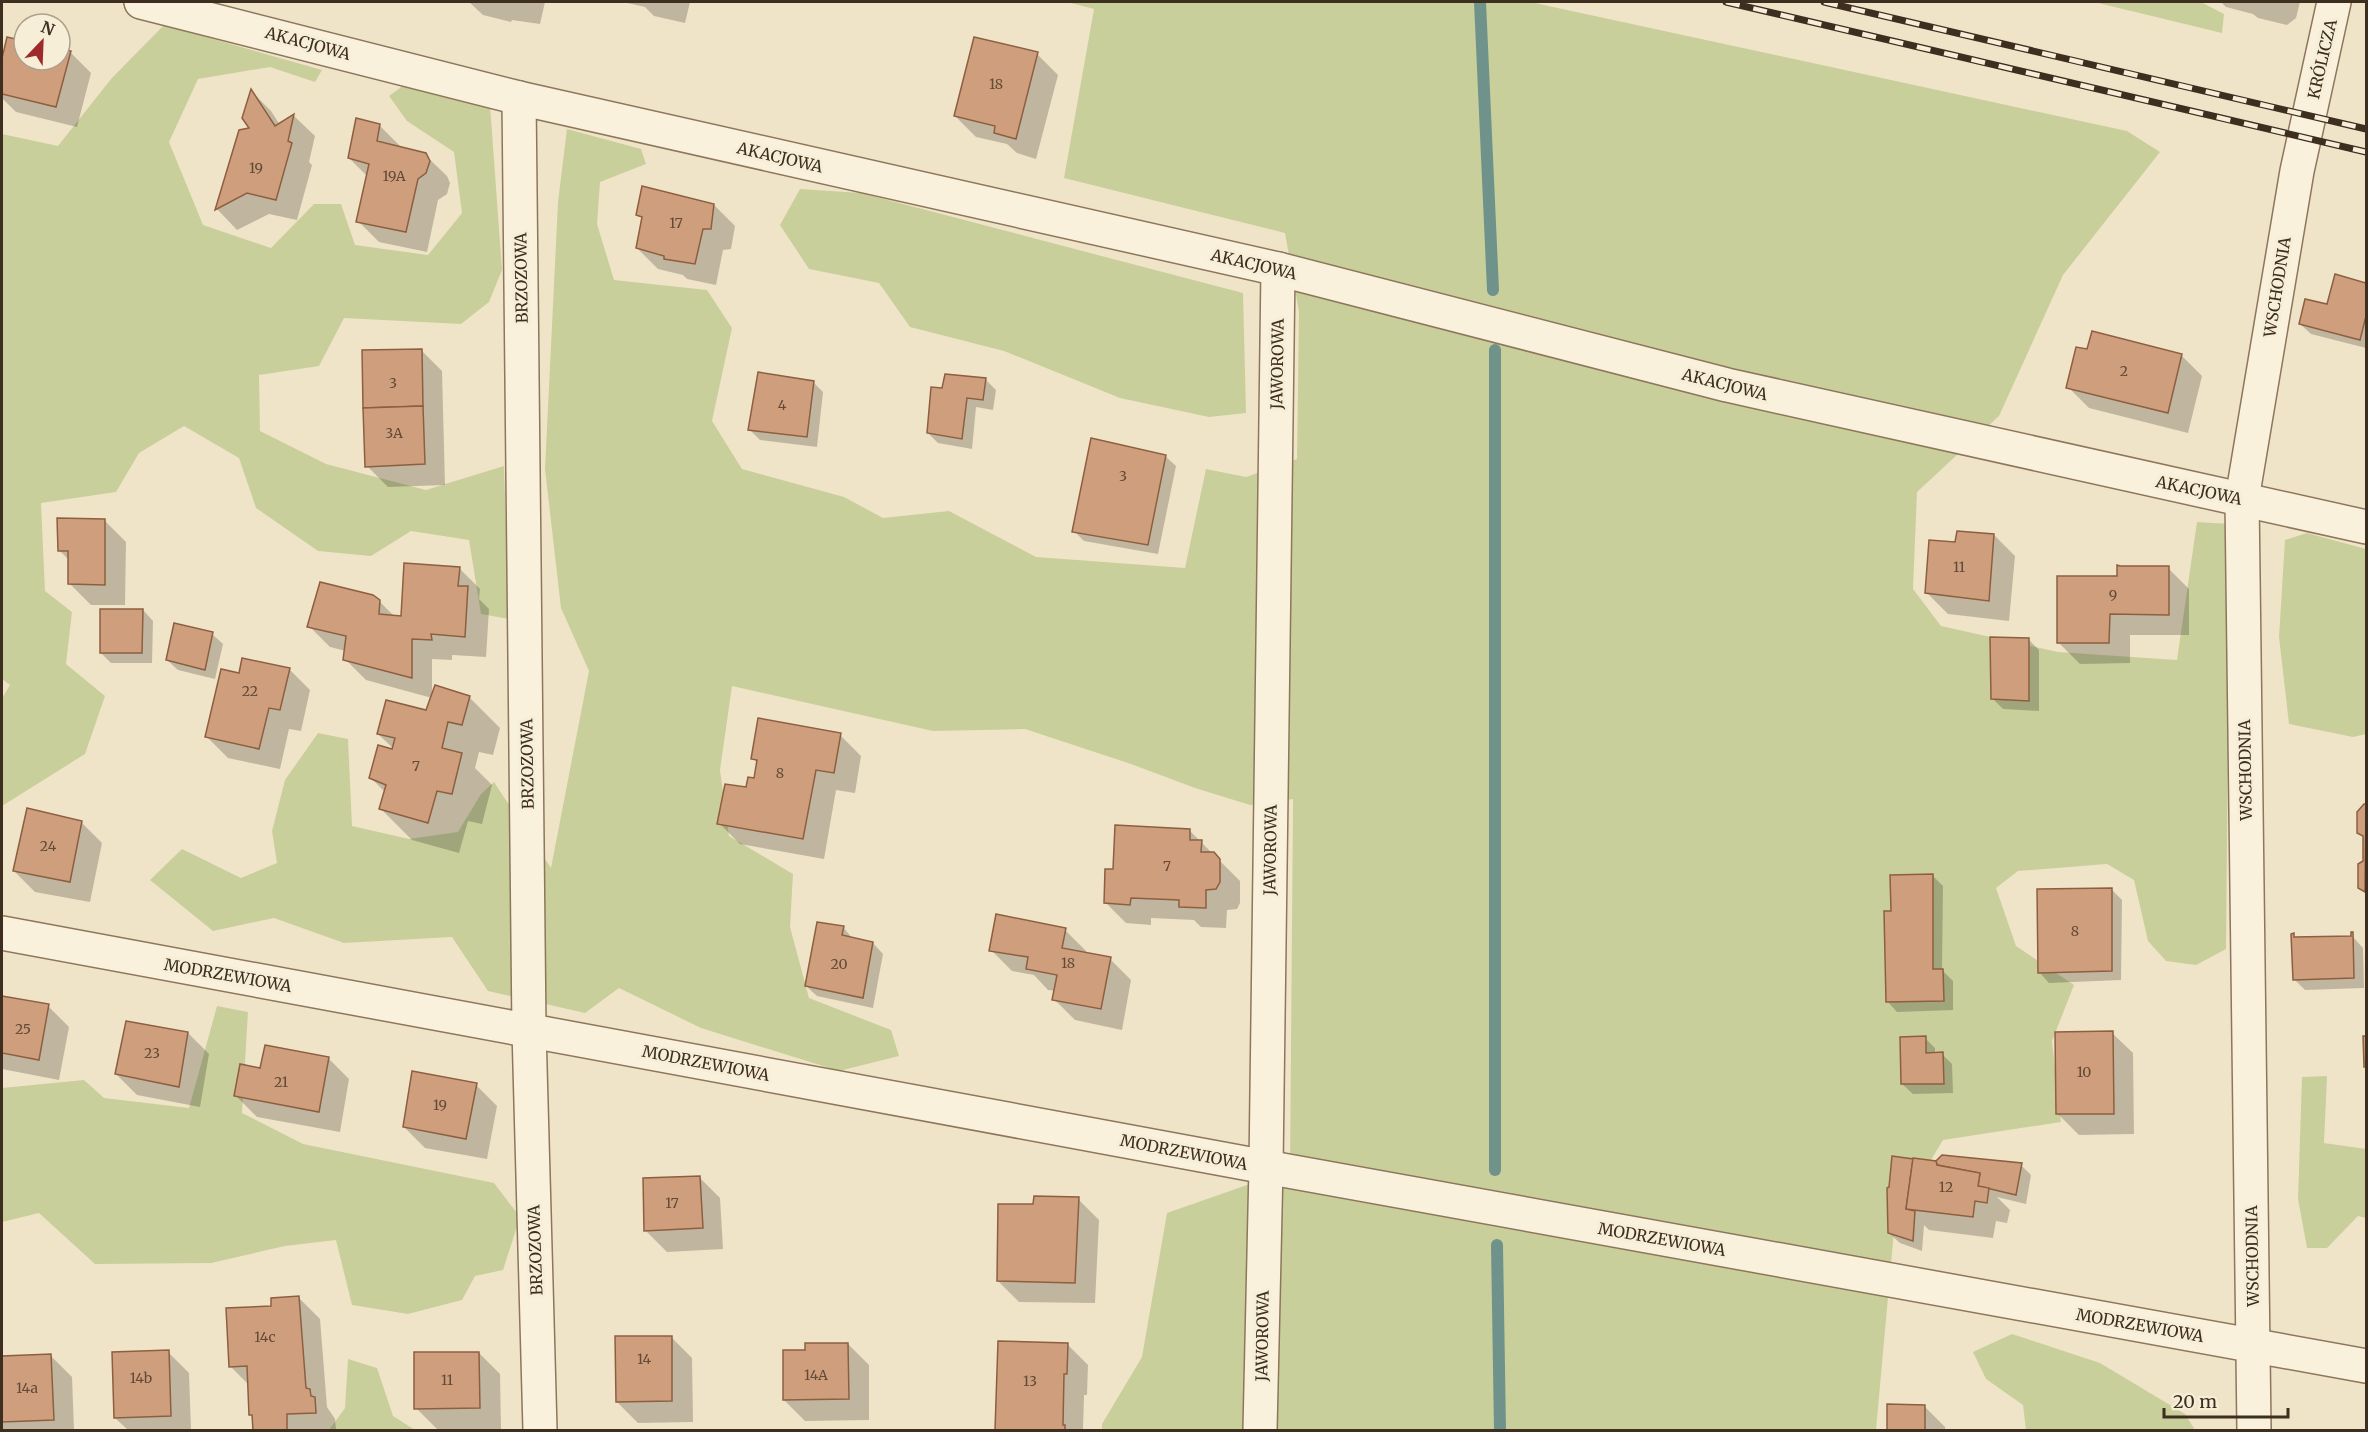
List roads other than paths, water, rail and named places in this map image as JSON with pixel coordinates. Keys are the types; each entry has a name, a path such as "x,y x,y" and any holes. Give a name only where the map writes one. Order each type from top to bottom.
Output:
{"street":[{"name":"AKACJOWA","path":"141,2 519,98 1278,269 1727,385 2367,527"},
{"name":"KRÓLICZA","path":"2308,116 2334,2"},
{"name":"BRZOZOWA","path":"519,98 529,1030 540,1431"},
{"name":"WSCHODNIA","path":"2253,1431 2242,499 2308,116"},
{"name":"JAWOROWA","path":"1260,1431 1266,1167 1278,269"},
{"name":"MODRZEWIOWA","path":"2,933 1266,1167 2367,1366"}],"waterway":[{"path":"1480,2 1493,290"},
{"path":"1495,350 1495,1170"},
{"path":"1497,1245 1500,1430"}],"railway":[{"path":"1726,2 2366,152"},
{"path":"1824,2 2366,129"}]}
